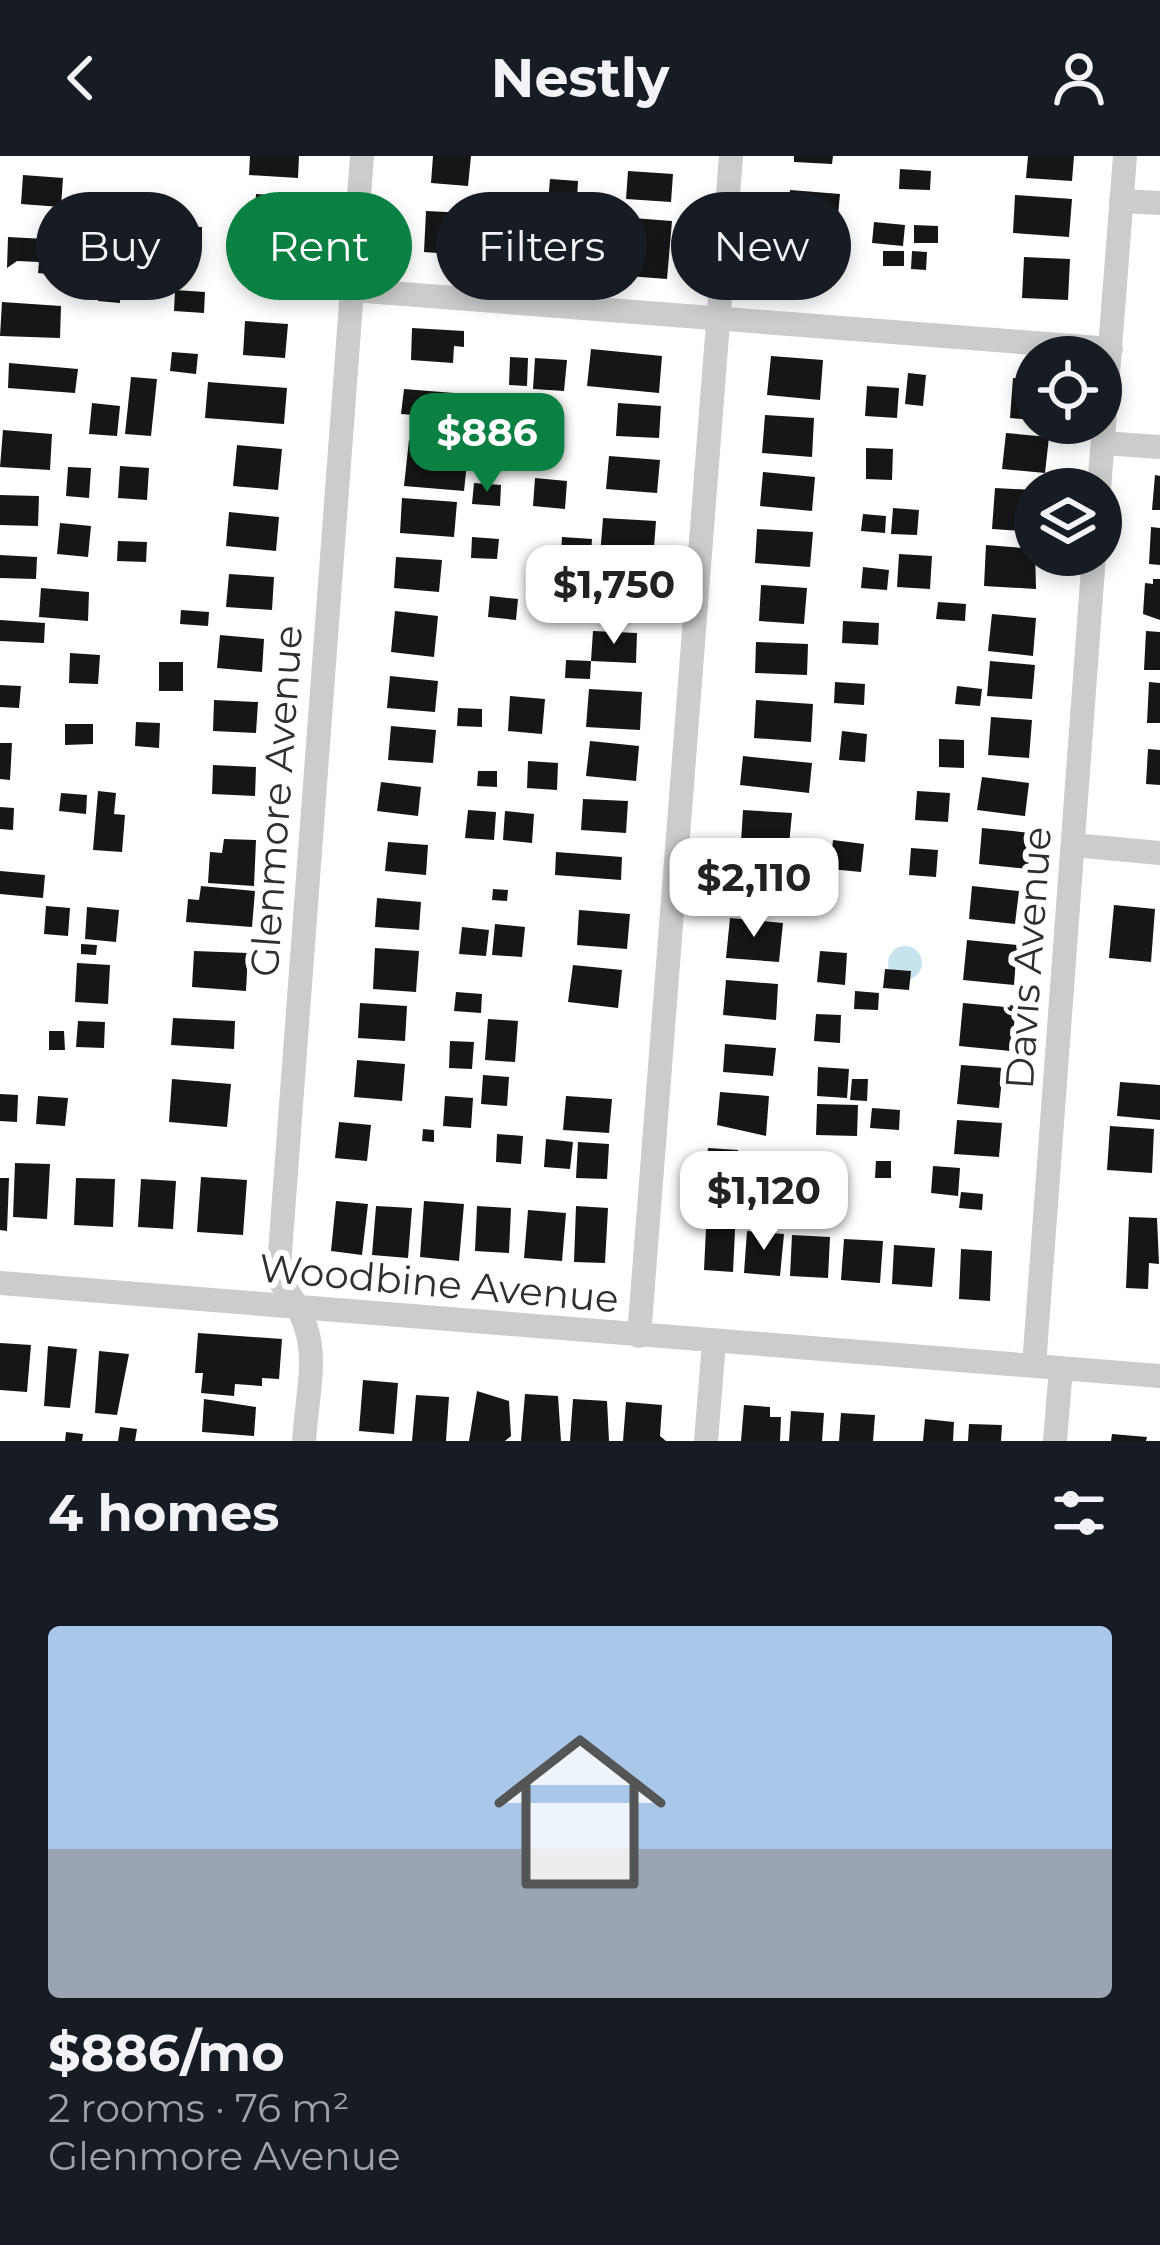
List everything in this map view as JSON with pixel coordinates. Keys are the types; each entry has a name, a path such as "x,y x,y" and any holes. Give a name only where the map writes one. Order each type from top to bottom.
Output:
{"street":[{"name":"Glenmore Avenue","path":"359,192 362,156"},
{"path":"639,1336 731,156"},
{"path":"1112,336 1125,156"},
{"path":"1121,201 1160,203"},
{"path":"412,295 1014,342"},
{"name":"Glenmore Avenue","path":"304,1441 312,1336 302,1308 278,1280 351,300"},
{"path":"1117,444 1160,447"},
{"name":"Davis Avenue","path":"1034,1366 1092,576"},
{"path":"1073,845 1160,853"},
{"name":"Woodbine Avenue","path":"0,1283 1160,1376"},
{"path":"706,1441 714,1343"},
{"path":"1055,1441 1061,1368"}],"water":[{"path":"905,946 917,951 922,963 917,975 905,980 893,975 888,963 893,951"}],"building":[{"path":"250,156 299,156 298,178 249,175"},
{"path":"433,156 471,156 468,186 431,183"},
{"path":"794,156 833,156 832,164 794,162"},
{"path":"1028,156 1074,156 1072,181 1026,178"},
{"path":"900,169 931,171 930,190 899,189"},
{"path":"628,171 673,174 671,202 647,200 647,192 626,192"},
{"path":"23,175 63,178 62,192 36,192 36,205 21,204"},
{"path":"550,179 578,181 577,192 549,192"},
{"path":"1015,195 1072,199 1069,237 1013,233"},
{"path":"426,211 436,211 436,253 424,252"},
{"path":"647,219 671,221 667,279 647,277"},
{"path":"874,222 905,225 903,246 872,243"},
{"path":"914,225 938,226 938,243 914,243"},
{"path":"8,237 36,238 36,262 17,261 7,268"},
{"path":"883,251 904,251 904,266 883,266"},
{"path":"912,251 927,252 926,270 911,269"},
{"path":"1024,257 1070,259 1068,300 1022,298"},
{"path":"205,292 204,313 174,311 175,300 202,300"},
{"path":"2,302 61,306 60,338 0,336"},
{"path":"245,321 288,324 285,358 243,355"},
{"path":"412,328 464,331 464,347 454,346 453,363 411,360"},
{"path":"591,349 662,356 659,393 587,386"},
{"path":"172,352 198,354 196,374 170,371"},
{"path":"771,356 823,360 820,400 767,395"},
{"path":"510,357 528,358 527,386 509,385"},
{"path":"535,358 567,360 564,391 533,389"},
{"path":"9,363 78,369 75,393 8,388"},
{"path":"908,373 926,375 923,406 905,404"},
{"path":"131,377 157,379 151,436 125,434"},
{"path":"1013,378 1014,418 1010,418"},
{"path":"208,382 287,388 284,424 205,418"},
{"path":"867,386 899,388 897,418 865,416"},
{"path":"404,389 454,393 451,426 424,424 425,416 401,414"},
{"path":"92,403 120,406 117,436 89,434"},
{"path":"618,403 661,406 659,438 616,436"},
{"path":"765,415 814,418 812,457 762,453"},
{"path":"466,422 511,426 509,448 464,444"},
{"path":"3,430 52,434 50,470 0,467"},
{"path":"1006,433 1014,434 1014,444 1048,444 1046,468 1002,469"},
{"path":"409,440 453,444 452,462 467,463 464,491 404,486"},
{"path":"237,445 282,449 278,490 233,486"},
{"path":"866,448 893,449 892,480 866,479"},
{"path":"609,456 660,460 657,493 606,489"},
{"path":"120,466 149,468 147,500 118,498"},
{"path":"68,467 91,468 89,498 66,496"},
{"path":"763,472 815,477 812,511 760,506"},
{"path":"1155,475 1160,476 1160,510 1152,510"},
{"path":"535,478 567,481 565,509 533,506"},
{"path":"474,483 501,485 500,506 472,504"},
{"path":"995,488 1014,489 1014,531 992,529"},
{"path":"0,495 39,496 38,526 0,525"},
{"path":"402,498 457,502 454,537 400,533"},
{"path":"893,508 919,510 917,535 891,534"},
{"path":"229,512 279,517 276,551 226,546"},
{"path":"863,514 886,516 885,533 861,531"},
{"path":"603,518 656,521 653,560 600,556"},
{"path":"60,523 91,526 88,557 57,554"},
{"path":"1151,527 1160,528 1160,565 1149,564"},
{"path":"757,529 813,532 810,567 755,563"},
{"path":"472,537 499,539 497,559 471,558"},
{"path":"562,537 592,539 590,570 560,568"},
{"path":"118,541 147,542 146,562 117,561"},
{"path":"986,545 1014,547 1014,576 1036,576 1036,589 984,586"},
{"path":"899,554 932,556 930,589 897,587"},
{"path":"0,555 37,557 36,579 0,578"},
{"path":"396,557 442,560 439,592 394,588"},
{"path":"863,567 889,570 887,590 861,588"},
{"path":"229,574 274,577 272,610 226,607"},
{"path":"603,575 644,577 642,606 601,603"},
{"path":"1153,579 1160,579 1160,620 1143,614 1145,583 1153,584"},
{"path":"761,585 807,588 804,624 759,621"},
{"path":"41,588 89,592 88,621 39,617"},
{"path":"490,596 518,599 516,620 488,617"},
{"path":"938,602 966,604 965,621 936,619"},
{"path":"558,603 579,604 578,621 557,620"},
{"path":"181,610 209,612 208,626 180,624"},
{"path":"395,611 438,616 434,657 391,652"},
{"path":"992,614 1036,618 1033,656 988,651"},
{"path":"0,620 45,623 44,643 0,641"},
{"path":"843,621 879,623 878,645 842,643"},
{"path":"593,631 637,633 636,663 591,661"},
{"path":"1146,631 1160,632 1160,670 1144,670"},
{"path":"220,635 264,639 262,672 217,668"},
{"path":"756,642 808,644 807,675 755,673"},
{"path":"70,653 100,655 98,684 69,683"},
{"path":"566,660 591,661 590,679 565,678"},
{"path":"990,661 1035,665 1032,699 987,696"},
{"path":"159,662 183,662 183,691 159,691"},
{"path":"390,676 438,681 435,712 387,708"},
{"path":"835,682 865,684 864,705 834,703"},
{"path":"1149,682 1160,683 1160,723 1147,723"},
{"path":"0,685 21,686 19,708 0,707"},
{"path":"957,686 982,689 980,706 955,704"},
{"path":"589,689 642,692 640,730 586,727"},
{"path":"510,696 545,699 542,734 508,731"},
{"path":"214,700 258,702 256,733 213,731"},
{"path":"756,700 813,704 811,742 754,738"},
{"path":"458,708 482,709 482,727 457,726"},
{"path":"991,717 1032,720 1029,758 988,755"},
{"path":"136,722 160,723 159,748 135,746"},
{"path":"65,724 93,724 93,744 65,745"},
{"path":"391,726 436,730 433,763 388,760"},
{"path":"842,731 867,734 865,762 839,760"},
{"path":"939,739 964,740 964,768 939,767"},
{"path":"590,741 639,746 636,781 586,776"},
{"path":"0,743 12,743 10,780 0,779"},
{"path":"1148,749 1160,750 1160,785 1146,784"},
{"path":"743,756 812,763 809,793 740,785"},
{"path":"528,761 558,763 557,790 527,788"},
{"path":"213,765 256,767 255,796 212,794"},
{"path":"478,771 497,771 497,787 477,786"},
{"path":"982,777 1029,783 1025,816 977,810"},
{"path":"381,782 421,787 418,816 377,811"},
{"path":"98,791 116,793 114,814 125,815 122,852 93,850"},
{"path":"917,791 950,793 948,822 915,820"},
{"path":"61,793 87,795 86,814 59,811"},
{"path":"583,799 628,801 626,833 581,830"},
{"path":"0,807 14,808 13,830 0,829"},
{"path":"468,810 496,812 494,840 465,838"},
{"path":"743,810 792,813 789,845 741,842"},
{"path":"505,811 534,814 532,843 503,840"},
{"path":"982,828 1032,833 1028,869 979,864"},
{"path":"224,839 256,840 254,886 208,883 210,852 222,853"},
{"path":"833,840 864,844 861,872 830,869"},
{"path":"388,842 428,845 426,875 385,871"},
{"path":"911,848 938,850 936,877 909,875"},
{"path":"556,852 622,857 621,880 555,875"},
{"path":"733,864 784,868 781,906 730,902"},
{"path":"0,871 45,875 43,898 0,894"},
{"path":"201,886 255,891 252,927 186,922 188,899 199,900"},
{"path":"972,886 1019,891 1015,924 969,919"},
{"path":"493,889 508,890 507,901 492,900"},
{"path":"377,898 421,902 419,930 375,927"},
{"path":"1114,905 1155,909 1151,962 1109,958"},
{"path":"46,906 70,908 68,936 44,934"},
{"path":"87,907 119,910 116,942 85,939"},
{"path":"579,910 630,914 627,949 577,945"},
{"path":"730,918 783,923 779,962 726,958"},
{"path":"495,924 525,927 522,957 492,955"},
{"path":"462,927 489,930 486,956 459,954"},
{"path":"967,940 1017,945 1014,985 963,980"},
{"path":"81,944 97,945 96,955 81,954"},
{"path":"375,948 419,951 416,992 373,989"},
{"path":"194,951 248,953 246,991 192,987"},
{"path":"820,951 847,953 845,985 817,982"},
{"path":"77,963 110,965 108,1004 75,1002"},
{"path":"573,965 622,970 618,1008 568,1002"},
{"path":"885,969 911,971 909,990 883,988"},
{"path":"726,980 778,984 776,1020 723,1015"},
{"path":"855,991 879,993 878,1010 854,1009"},
{"path":"456,992 482,994 481,1013 454,1011"},
{"path":"360,1003 407,1006 405,1041 358,1038"},
{"path":"963,1003 1016,1008 1011,1051 959,1046"},
{"path":"816,1014 841,1015 840,1043 814,1041"},
{"path":"173,1018 235,1021 234,1049 171,1045"},
{"path":"488,1019 518,1021 515,1062 485,1060"},
{"path":"78,1021 105,1022 104,1048 76,1047"},
{"path":"49,1031 64,1031 65,1050 49,1050"},
{"path":"450,1041 474,1042 472,1069 449,1068"},
{"path":"725,1044 776,1048 773,1076 723,1072"},
{"path":"357,1060 405,1064 402,1101 354,1097"},
{"path":"961,1065 1003,1068 999,1108 957,1104"},
{"path":"818,1067 849,1069 847,1098 817,1096"},
{"path":"483,1075 509,1077 507,1106 481,1104"},
{"path":"172,1079 231,1084 227,1127 169,1122"},
{"path":"852,1079 868,1079 867,1101 850,1100"},
{"path":"1120,1082 1160,1085 1160,1120 1117,1116"},
{"path":"720,1092 769,1096 766,1136 717,1125"},
{"path":"0,1094 18,1095 17,1122 0,1121"},
{"path":"38,1096 68,1098 65,1126 36,1124"},
{"path":"445,1096 473,1098 471,1128 443,1126"},
{"path":"566,1096 612,1099 609,1133 563,1130"},
{"path":"817,1104 858,1105 857,1136 816,1135"},
{"path":"872,1108 900,1110 899,1130 870,1128"},
{"path":"957,1120 1002,1123 999,1157 954,1154"},
{"path":"339,1122 371,1125 367,1161 335,1158"},
{"path":"1110,1126 1154,1129 1152,1173 1107,1170"},
{"path":"423,1129 434,1130 434,1142 422,1141"},
{"path":"497,1134 523,1136 521,1164 496,1162"},
{"path":"546,1139 573,1142 570,1169 544,1167"},
{"path":"578,1142 609,1144 607,1179 576,1178"},
{"path":"708,1148 738,1150 736,1182 705,1180"},
{"path":"876,1161 891,1161 891,1178 875,1178"},
{"path":"15,1163 50,1164 47,1219 13,1217"},
{"path":"933,1166 960,1168 958,1196 931,1193"},
{"path":"201,1177 247,1180 243,1235 197,1232"},
{"path":"0,1178 9,1178 7,1231 0,1230"},
{"path":"76,1178 115,1179 113,1227 74,1225"},
{"path":"141,1179 176,1181 173,1229 138,1227"},
{"path":"961,1192 983,1194 982,1210 959,1208"},
{"path":"336,1201 368,1204 362,1255 331,1251"},
{"path":"424,1201 464,1204 459,1261 420,1257"},
{"path":"376,1206 412,1208 408,1258 372,1255"},
{"path":"477,1206 511,1208 509,1253 475,1251"},
{"path":"576,1206 608,1208 605,1263 574,1262"},
{"path":"707,1208 736,1209 733,1272 704,1270"},
{"path":"528,1210 566,1213 562,1261 524,1258"},
{"path":"1129,1217 1157,1218 1159,1264 1149,1263 1148,1289 1126,1288"},
{"path":"747,1231 784,1234 780,1276 744,1273"},
{"path":"792,1235 830,1237 828,1278 790,1276"},
{"path":"844,1239 883,1241 880,1283 841,1280"},
{"path":"894,1245 935,1248 932,1287 892,1284"},
{"path":"961,1249 992,1251 990,1301 959,1299"},
{"path":"198,1333 282,1339 279,1379 262,1378 262,1386 235,1384 234,1396 201,1393 203,1373 195,1373"},
{"path":"0,1343 31,1345 27,1392 0,1390"},
{"path":"48,1346 77,1349 70,1408 44,1406"},
{"path":"99,1351 129,1354 117,1415 95,1413"},
{"path":"363,1380 398,1383 394,1434 359,1431"},
{"path":"477,1391 509,1401 511,1436 505,1441 469,1441"},
{"path":"525,1394 558,1396 561,1441 521,1441"},
{"path":"416,1395 449,1397 446,1441 412,1441"},
{"path":"204,1399 256,1407 254,1436 202,1432"},
{"path":"573,1399 607,1401 609,1441 570,1441"},
{"path":"626,1402 662,1405 660,1436 666,1441 623,1441"},
{"path":"744,1405 770,1407 770,1417 781,1417 780,1441 741,1441"},
{"path":"791,1411 824,1413 822,1441 789,1441"},
{"path":"841,1413 875,1415 873,1441 839,1441"},
{"path":"925,1419 954,1422 953,1441 923,1441"},
{"path":"969,1424 1002,1425 1001,1441 968,1441"},
{"path":"120,1427 137,1429 135,1441 118,1441"},
{"path":"66,1432 83,1434 82,1441 65,1441"},
{"path":"1112,1434 1147,1437 1146,1441 1111,1441"}]}
